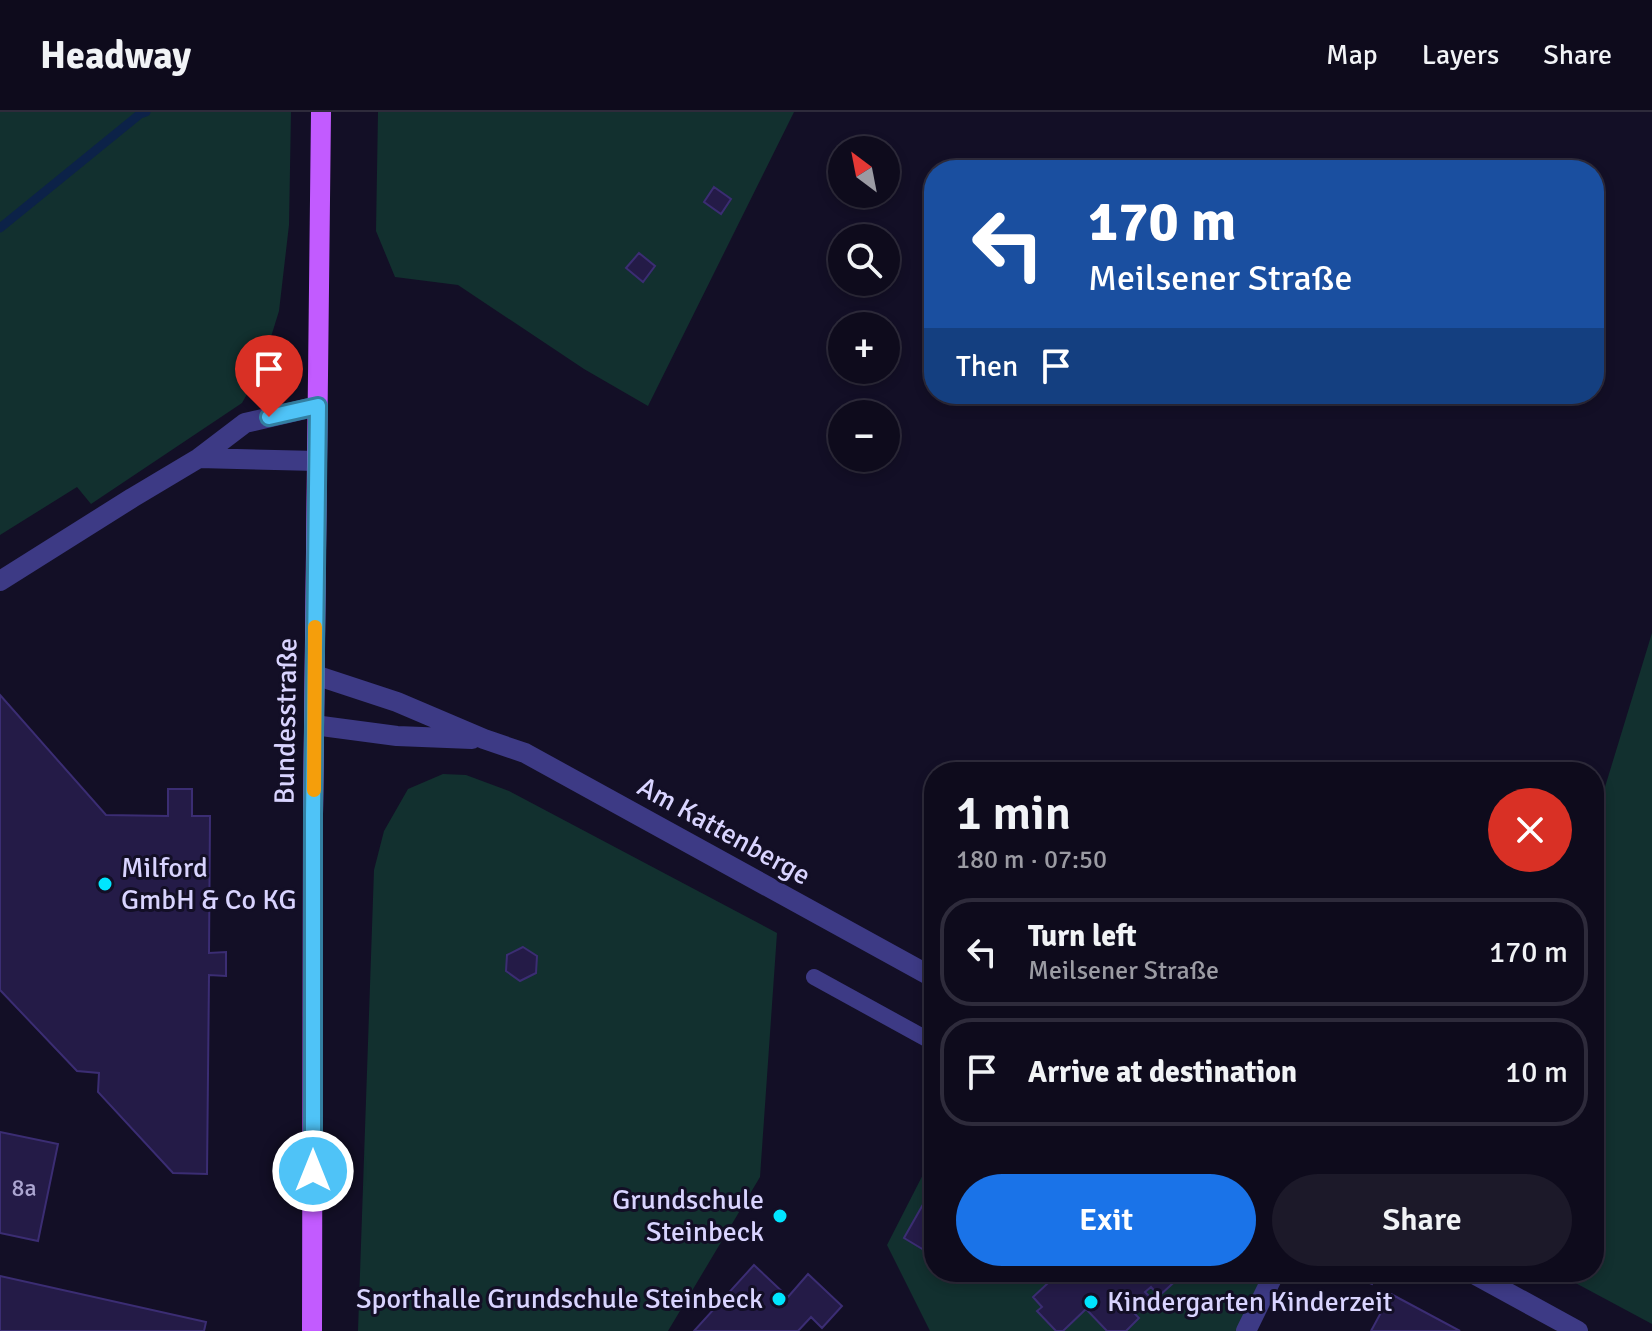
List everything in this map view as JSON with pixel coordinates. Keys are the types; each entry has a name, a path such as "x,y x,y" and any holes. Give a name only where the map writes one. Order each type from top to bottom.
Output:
{"main road":[{"name":"Bundesstraße","path":"312,1331 314,725 321,112"}],"street":[{"path":"0,581 199,458 245,423 318,406"},
{"path":"199,458 317,461"},
{"name":"Am Kattenberge","path":"315,675 397,702 525,753 924,972"},
{"name":"Am Kattenberge","path":"314,725 397,736 484,739"},
{"path":"1246,1331 1270,1282"},
{"path":"1488,1282 1578,1331"}],"lane":[{"path":"814,977 924,1038"}],"green space":[{"path":"0,112 291,112 289,225 279,311 261,369 242,403 91,504 77,487 0,535"},
{"path":"378,112 794,112 648,406 584,369 458,285 395,277 376,231"},
{"path":"1652,633 1652,1324 1574,1282 1604,1282 1604,790"},
{"path":"443,774 466,775 509,791 777,933 760,1177 668,1331 358,1331 374,870 384,831 408,789"},
{"path":"924,1173 924,1282 1270,1282 1246,1331 930,1331 887,1245"}],"building":[{"path":"714,187 731,199 721,214 704,202"},
{"path":"639,253 655,266 643,282 626,268"},
{"name":"Milford GmbH & Co KG","path":"0,695 106,815 168,816 168,789 192,789 192,816 210,816 209,953 226,952 226,976 209,975 207,1174 173,1173 98,1092 99,1073 77,1071 0,990"},
{"path":"523,947 537,956 536,973 520,981 506,971 507,955"},
{"path":"0,1132 58,1144 38,1241 0,1233"},
{"path":"924,1203 924,1250 904,1238"},
{"name":"Sporthalle Grundschule Steinbeck","path":"754,1265 788,1297 808,1274 842,1306 822,1328 811,1317 798,1331 694,1331"},
{"path":"0,1276 206,1322 204,1331 0,1331"},
{"name":"Kindergarten Kinderzeit","path":"1045,1282 1174,1282 1159,1296 1151,1287 1145,1292 1150,1297 1134,1313 1139,1318 1126,1331 1107,1331 1086,1309 1063,1331 1056,1331 1037,1311 1042,1307 1033,1297 1047,1284"},
{"path":"1391,1294 1460,1331 1371,1331"}],"waterway":[{"path":"0,228 146,112"}],"slow traffic":[{"path":"314,790 315,627"}],"place":[{"name":"Milford GmbH & Co KG","path":"105,884"},
{"name":"Grundschule Steinbeck","path":"780,1216"},
{"name":"Sporthalle Grundschule Steinbeck","path":"779,1299"},
{"name":"Kindergarten Kinderzeit","path":"1091,1302"}],"route":[{"path":"269,417 318,406 313,1171"}]}
